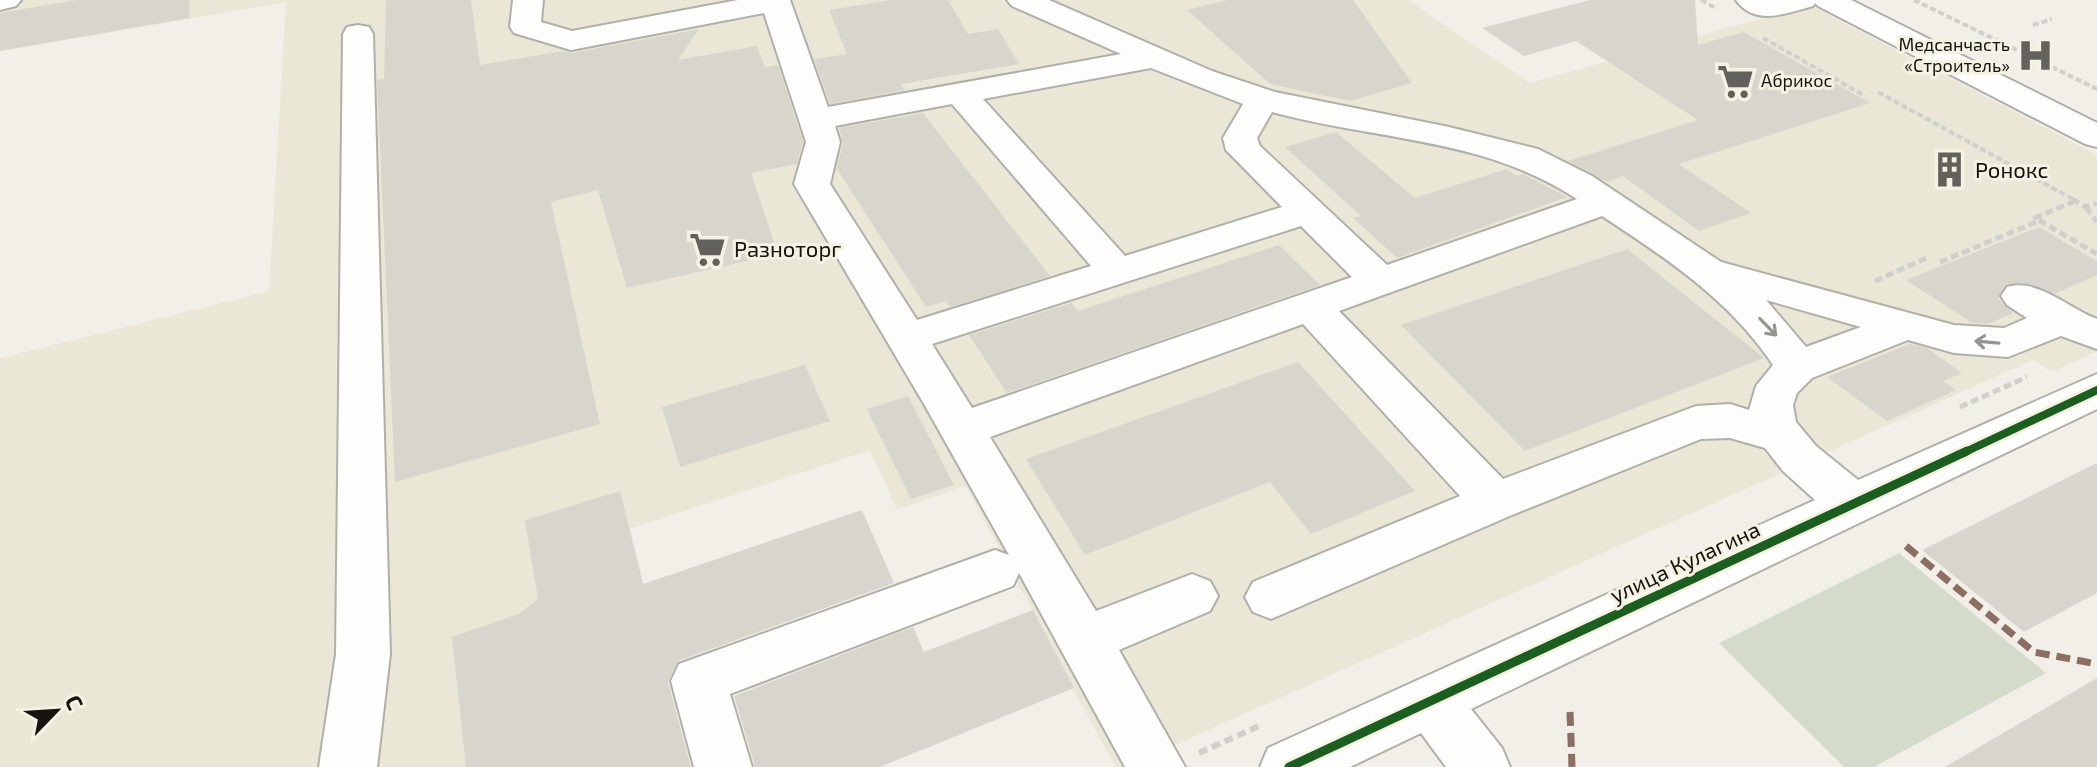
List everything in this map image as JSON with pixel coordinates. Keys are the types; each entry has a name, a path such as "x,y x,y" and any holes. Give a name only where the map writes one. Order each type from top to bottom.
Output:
{"street":[{"path":"0,1 6,0"},
{"path":"528,0 525,27 571,41 774,1 823,142 812,184 908,337 1156,767"},
{"path":"1022,0 1076,20 1202,77 1263,99 1515,153 1550,167 1713,272 1779,338 1797,367"},
{"path":"1751,0 1768,9 1803,0"},
{"path":"1828,0 2097,137"},
{"path":"348,767 363,654 358,34"},
{"path":"816,119 1158,57"},
{"path":"960,93 1117,271"},
{"path":"1263,99 1240,138 1244,150 1381,282"},
{"path":"962,429 1606,202"},
{"path":"908,337 1306,212"},
{"path":"1713,272 1954,339 2008,343 2079,328"},
{"path":"2021,296 2079,328"},
{"path":"1310,306 1495,502"},
{"path":"1777,435 1769,414 1771,397 1782,378 1797,367 1902,327"},
{"name":"улица Кулагина","path":"1289,767 2097,390"},
{"path":"1271,597 1495,502 1696,423 1730,421 1777,435 1853,504"},
{"path":"723,767 699,681 995,571"},
{"path":"1084,640 1192,596"},
{"path":"1430,701 1481,767"}],"path":[{"path":"1701,0 1723,12"},
{"path":"1914,0 2097,89"},
{"path":"2033,25 2052,19"},
{"path":"1760,37 1865,96"},
{"path":"1878,92 2086,207 2097,222"},
{"path":"2075,201 2035,218 2097,254"},
{"path":"2086,207 2097,203"},
{"path":"1940,262 2040,221"},
{"path":"1894,272 1929,257"}],"shaded area":[{"path":"0,0 1408,0 1530,83 1810,5 2097,155 2097,351 2052,372 2033,360 1126,767 1115,767 966,486 897,510 870,450 630,529 689,767 0,767 0,358 269,291 286,2 0,51"}],"green space":[{"path":"1899,553 2046,673 1874,767 1844,767 1719,643"}],"building":[{"path":"77,0 189,0 190,18 0,51 0,13"},
{"path":"386,0 471,0 480,65 564,51 572,53 699,29 678,60 757,46 765,67 778,65 803,142 797,164 751,173 778,254 627,288 598,190 551,202 600,424 395,482 377,80 384,79"},
{"path":"891,0 948,0 968,34 998,29 1019,64 901,84 905,90 830,104 814,59 847,54 829,10"},
{"path":"1228,0 1353,0 1412,83 1350,101 1270,84 1187,10"},
{"path":"1590,0 1695,0 1698,45 1744,32 1870,103 1679,164 1751,213 1699,231 1623,176 1607,182 1568,161 1698,120 1576,41 1524,56 1482,28"},
{"path":"923,113 1050,276 950,307 946,301 926,307 837,169 843,143 839,128"},
{"path":"1336,132 1415,198 1507,169 1567,197 1397,258 1353,218 1361,216 1285,147"},
{"path":"2039,227 2097,261 2097,275 2055,294 2030,284 2007,284 1998,298 2013,313 1988,324 1972,323 1906,280"},
{"path":"1279,245 1320,285 1007,393 969,335 1071,303 1078,311"},
{"path":"1627,249 1764,358 1525,451 1401,325"},
{"path":"1910,344 1927,348 1962,373 1943,381 1956,390 1887,421 1827,377"},
{"path":"1298,362 1415,491 1311,534 1270,482 1085,555 1026,459"},
{"path":"805,365 830,421 680,467 662,407"},
{"path":"908,396 954,485 911,499 867,409"},
{"path":"2097,463 2097,593 2024,632 1922,550"},
{"path":"620,491 643,584 862,510 894,583 678,661 668,682 691,767 466,767 452,637 519,614 538,599 525,520"},
{"path":"1033,610 1074,688 880,767 755,767 734,696 913,627 924,652"},
{"path":"2097,678 2097,767 1945,767"}],"marked path":[{"path":"1906,546 2034,652 2097,664"},
{"path":"1570,712 1572,767"}],"cycle path":[{"path":"1289,767 2097,390"}],"place":[{"name":"Медсанчасть «Строитель»","path":"2036,55"},
{"name":"Абрикос","path":"1735,81"},
{"name":"Ронокс","path":"1949,170"},
{"name":"Разноторг","path":"708,249"}]}
